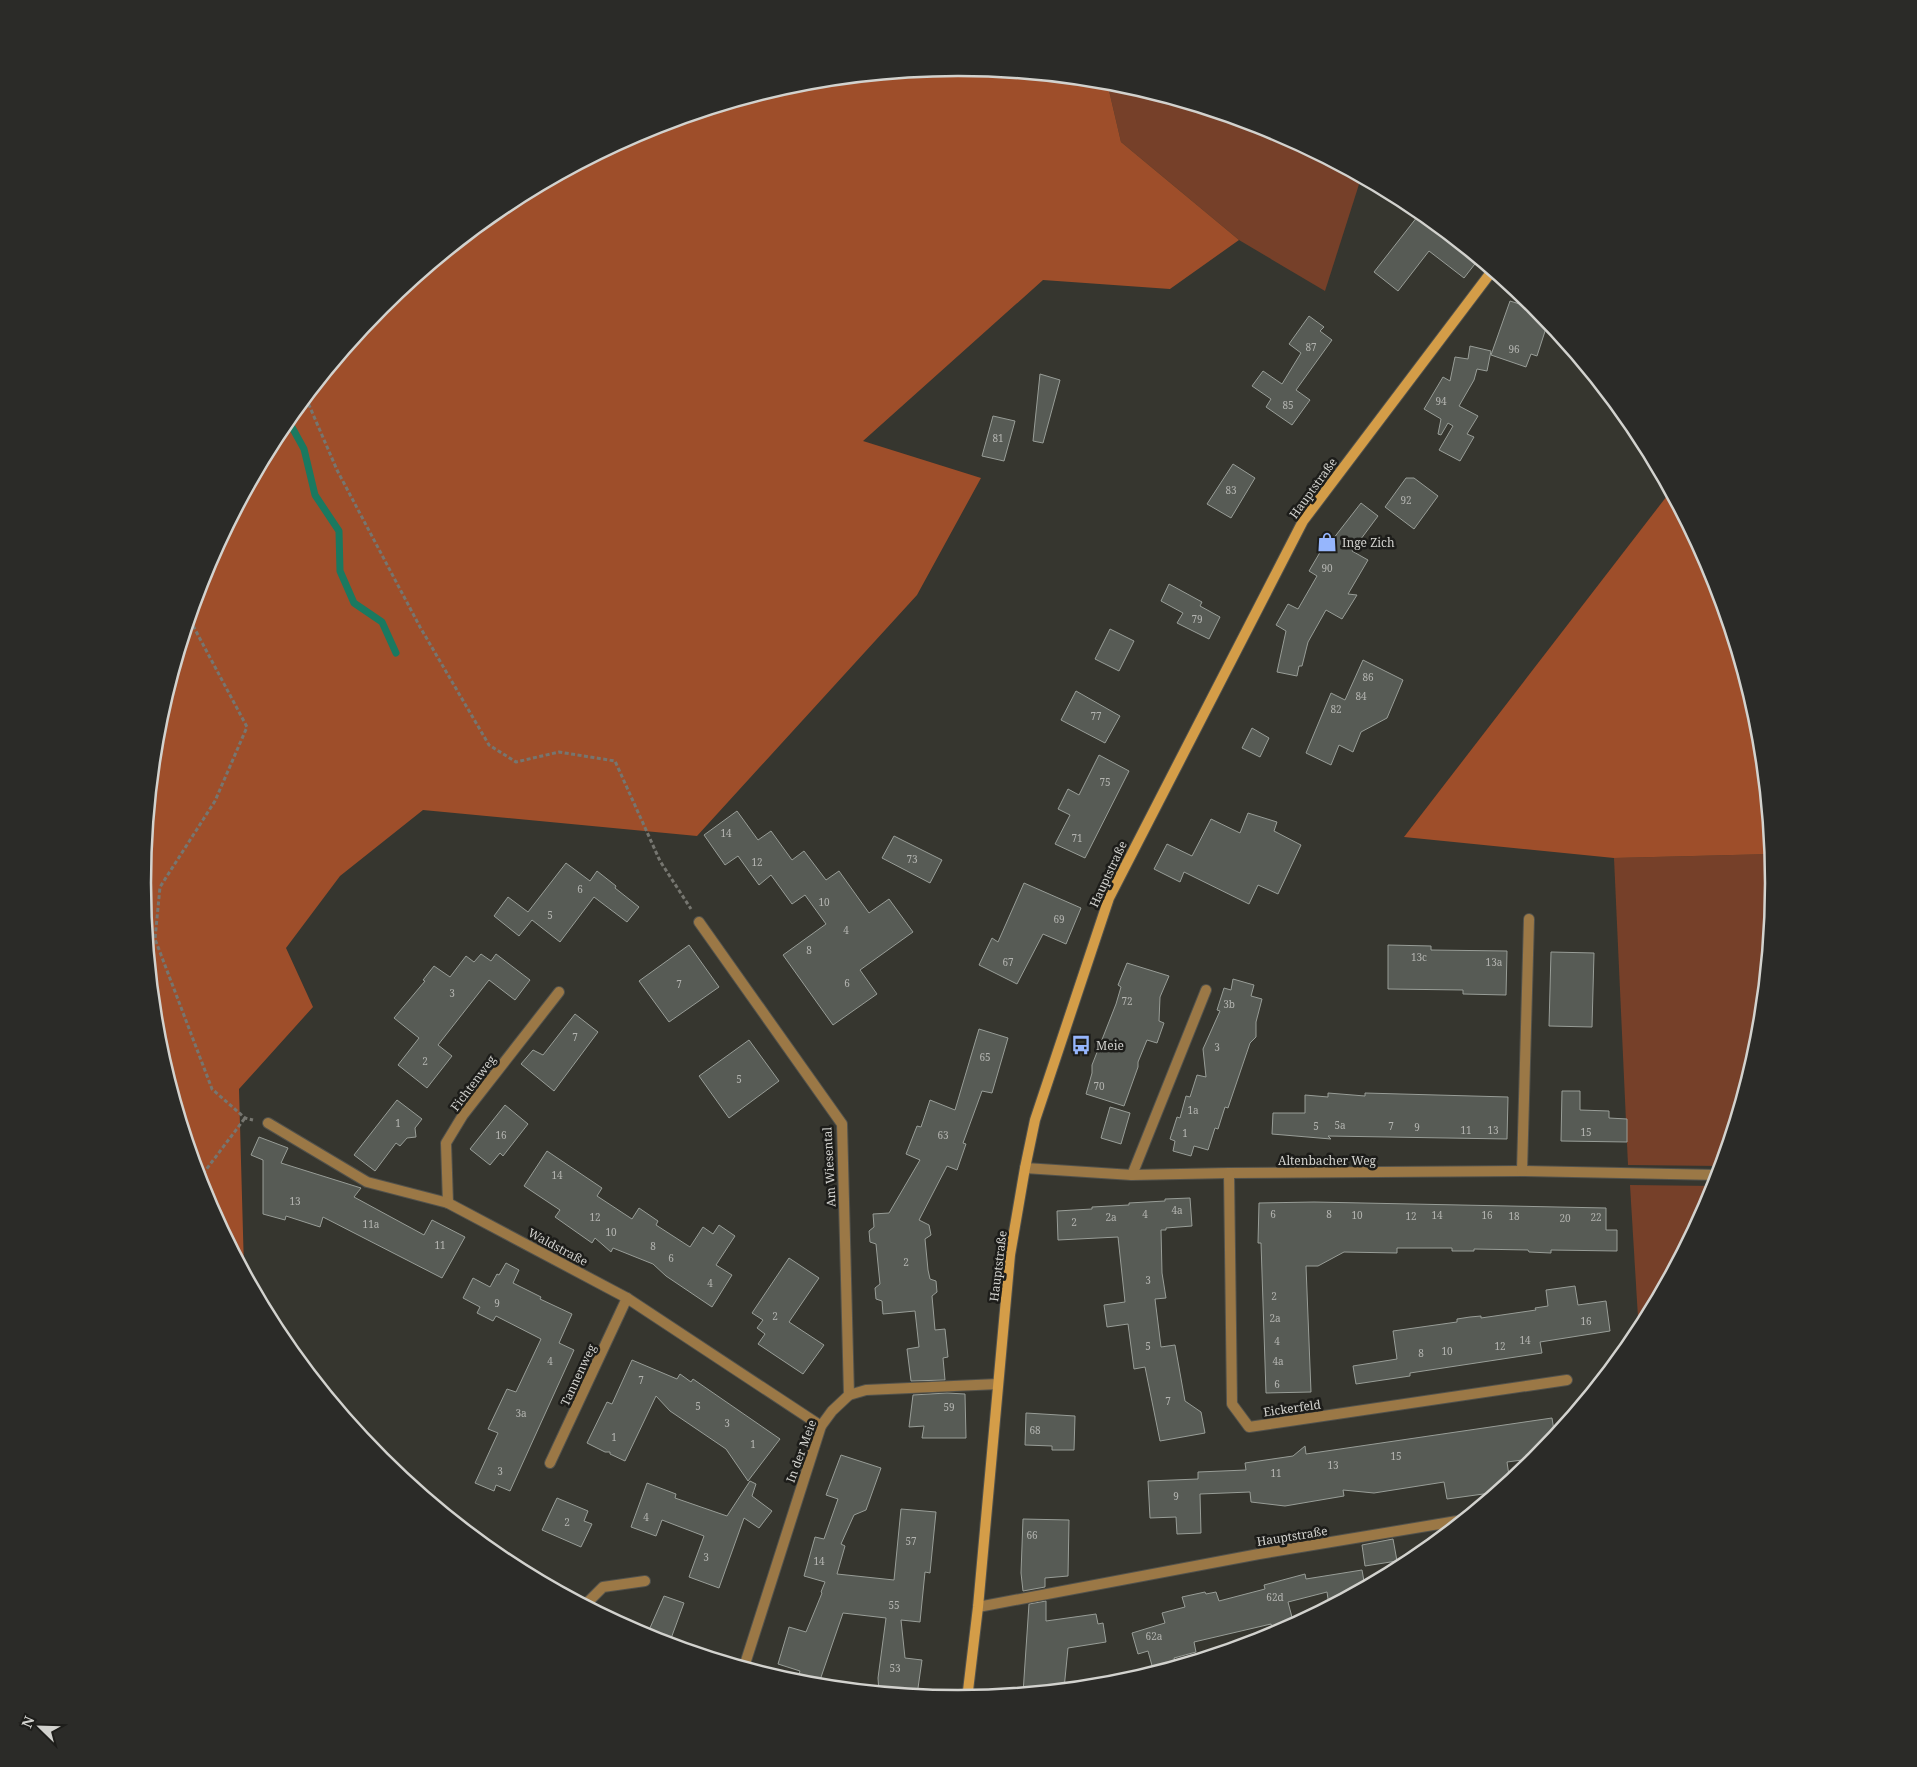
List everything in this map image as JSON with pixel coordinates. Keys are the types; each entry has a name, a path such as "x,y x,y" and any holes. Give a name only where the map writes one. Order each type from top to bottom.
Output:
{"main road":[{"name":"Hauptstraße","path":"968,1691 978,1607 1010,1255 1025,1168 1035,1120 1109,898 1303,521 1489,275"}],"street":[{"path":"1522,1171 1529,919"},
{"name":"Am Wiesental","path":"699,922 842,1124 849,1395"},
{"path":"1132,1175 1206,990"},
{"name":"Fichtenweg","path":"448,1203 446,1143 463,1115 559,992"},
{"name":"Waldstraße","path":"268,1123 367,1182 448,1203 628,1298 821,1426"},
{"name":"Altenbacher Weg","path":"1025,1168 1132,1175 1522,1171 1711,1175"},
{"name":"Eickerfeld","path":"1229,1173 1232,1404 1249,1427 1567,1380"},
{"name":"Tannenweg","path":"550,1463 628,1298"},
{"path":"849,1395 866,1390 998,1384"},
{"name":"In der Meie","path":"746,1662 821,1426 832,1411 849,1395"},
{"name":"Hauptstraße","path":"978,1607 1259,1554 1453,1522"},
{"path":"588,1601 603,1587 645,1580"}],"path":[{"path":"309,405 337,470 410,610 489,745 516,762 559,752 615,761 660,861 699,922"},
{"path":"193,626 247,727 215,801 160,887 155,939 212,1089 245,1118 268,1123"},
{"path":"205,1172 245,1118"}],"shaded area":[{"path":"958,76 1011,78 1064,83 1109,91 1121,142 1239,240 1170,289 1043,280 863,441 981,478 917,595 697,836 423,810 340,876 286,948 313,1007 239,1089 244,1259 234,1241 194,1143 167,1041 158,989 151,884 158,778 167,726 194,624 234,526 259,480 287,435 318,392 352,351 426,277 467,243 510,212 555,184 601,159 699,119 801,92 853,83 906,78"},
{"path":"1109,91 1167,104 1218,119 1316,159 1360,183 1325,291 1239,240 1121,142"},
{"path":"1667,496 1683,526 1704,575 1723,624 1738,675 1750,726 1759,778 1765,854 1614,858 1404,837"},
{"path":"1765,854 1764,936 1759,989 1750,1041 1738,1092 1714,1166 1628,1165 1614,858"},
{"path":"1630,1185 1706,1186 1683,1241 1638,1319"}],"building":[{"path":"1416,218 1475,264 1464,278 1429,251 1398,291 1374,272"},
{"path":"1510,301 1519,304 1545,330 1537,356 1531,354 1526,367 1491,355"},
{"path":"1309,316 1324,327 1320,331 1332,340 1296,390 1310,400 1292,425 1266,407 1271,399 1252,386 1263,371 1282,384 1301,353 1289,344"},
{"path":"1470,346 1491,351 1487,371 1477,369 1474,380 1459,406 1478,416 1467,434 1474,437 1460,461 1439,450 1453,426 1448,423 1441,435 1438,434 1441,419 1424,409 1443,377 1450,381 1455,357 1468,359"},
{"path":"1040,374 1060,380 1043,443 1033,441"},
{"path":"993,416 1015,421 1004,461 982,456"},
{"path":"1233,464 1255,478 1231,518 1207,504"},
{"path":"1406,478 1414,478 1438,496 1414,529 1385,507"},
{"path":"1361,503 1378,516 1352,551 1368,560 1348,594 1357,595 1342,619 1326,610 1308,642 1302,666 1299,666 1297,676 1277,672 1286,631 1276,625 1288,604 1298,609 1317,576 1309,571 1329,537 1333,539"},
{"path":"1169,584 1202,602 1200,606 1220,617 1209,639 1177,623 1183,613 1161,601"},
{"path":"1110,629 1134,641 1119,671 1095,659"},
{"path":"1363,660 1403,680 1387,718 1361,732 1353,752 1339,745 1331,765 1306,753 1331,693 1345,700"},
{"path":"1076,691 1120,716 1105,743 1061,720"},
{"path":"1252,728 1269,738 1260,757 1242,748"},
{"path":"1099,755 1129,771 1085,858 1055,844 1070,815 1058,809 1068,789 1079,795"},
{"path":"737,811 758,840 771,831 792,860 804,851 826,880 839,871 869,913 889,899 913,932 860,970 877,994 833,1025 783,955 826,924 805,895 792,904 771,875 759,885 738,856 725,865 704,835"},
{"path":"1248,813 1277,822 1274,831 1301,845 1278,894 1258,885 1249,904 1184,872 1180,882 1154,869 1167,844 1192,856 1211,819 1240,833"},
{"path":"894,836 942,860 930,883 882,858"},
{"path":"566,863 590,881 597,871 639,907 627,922 594,897 560,942 532,920 519,936 494,916 508,897 528,912"},
{"path":"1024,883 1081,908 1066,944 1043,934 1017,984 979,965 992,938 998,942"},
{"path":"689,945 719,987 669,1022 639,981"},
{"path":"1388,945 1431,946 1431,950 1507,951 1506,995 1463,994 1463,990 1388,989"},
{"path":"1551,952 1594,953 1592,1027 1549,1026"},
{"path":"481,954 491,961 496,954 530,980 515,1000 489,980 438,1045 452,1056 427,1088 398,1065 419,1038 394,1018 425,981 423,980 434,966 450,977 466,956 474,962"},
{"path":"1127,963 1169,976 1160,997 1159,1021 1164,1023 1157,1043 1147,1040 1124,1106 1086,1094 1092,1073 1092,1065 1116,1004 1121,987 1118,985"},
{"path":"1233,979 1254,985 1251,996 1262,999 1256,1022 1256,1037 1250,1043 1228,1108 1225,1107 1218,1129 1215,1128 1208,1150 1194,1146 1191,1156 1173,1151 1175,1141 1170,1139 1177,1117 1180,1118 1186,1096 1190,1097 1197,1075 1206,1077 1203,1049 1220,1011 1217,1010 1224,988 1231,990"},
{"path":"575,1014 598,1032 554,1091 521,1064 533,1050 543,1055"},
{"path":"979,1029 1008,1038 992,1093 982,1091 963,1143 966,1144 957,1170 947,1166 919,1220 929,1225 931,1235 925,1239 930,1279 936,1281 937,1292 932,1296 935,1330 945,1329 948,1357 943,1358 945,1380 911,1381 907,1349 919,1347 915,1311 883,1314 882,1301 876,1299 875,1288 880,1284 876,1244 870,1242 869,1231 874,1227 873,1214 889,1213 920,1160 906,1154 917,1126 921,1127 930,1100 955,1110"},
{"path":"749,1040 779,1081 729,1118 699,1076"},
{"path":"1562,1091 1580,1091 1580,1110 1609,1111 1609,1118 1627,1119 1627,1142 1561,1141"},
{"path":"1328,1093 1365,1096 1365,1093 1508,1097 1507,1139 1328,1136 1331,1139 1272,1134 1273,1113 1305,1113 1305,1095 1328,1097"},
{"path":"397,1100 422,1119 415,1128 416,1137 407,1138 400,1146 396,1143 375,1171 354,1155"},
{"path":"505,1105 528,1124 503,1156 500,1153 490,1165 470,1149"},
{"path":"1110,1107 1130,1113 1121,1144 1101,1138"},
{"path":"259,1137 288,1148 281,1163 361,1188 354,1197 424,1235 432,1220 465,1237 442,1278 323,1217 320,1227 286,1216 285,1220 263,1214 263,1160 251,1155"},
{"path":"547,1151 602,1188 597,1196 632,1219 639,1208 658,1221 656,1225 690,1247 703,1227 713,1234 719,1225 735,1236 716,1265 732,1275 712,1307 666,1276 653,1264 613,1248 611,1252 595,1238 592,1243 555,1217 560,1210 524,1186"},
{"path":"1190,1198 1192,1226 1161,1230 1162,1273 1166,1298 1155,1299 1161,1347 1175,1345 1185,1401 1201,1412 1205,1433 1160,1441 1145,1367 1134,1369 1128,1324 1107,1327 1104,1305 1125,1302 1118,1237 1058,1240 1057,1211"},
{"path":"1314,1202 1606,1208 1606,1230 1617,1230 1617,1251 1551,1250 1551,1253 1529,1252 1528,1250 1474,1249 1474,1251 1452,1251 1452,1248 1397,1248 1397,1253 1344,1252 1318,1266 1306,1266 1311,1392 1266,1393 1261,1243 1258,1243 1259,1203"},
{"path":"789,1258 819,1278 789,1322 824,1345 803,1374 758,1344 765,1334 757,1328 763,1320 752,1313"},
{"path":"506,1263 519,1270 513,1283 541,1297 540,1299 572,1314 559,1343 574,1350 510,1491 496,1485 494,1491 475,1483 498,1433 488,1429 507,1389 516,1392 541,1339 496,1316 493,1321 477,1313 480,1307 463,1298 473,1278 490,1287"},
{"path":"1575,1286 1578,1305 1606,1301 1610,1331 1540,1342 1542,1353 1410,1373 1410,1376 1356,1384 1353,1366 1397,1359 1393,1331 1457,1322 1457,1319 1470,1317 1481,1316 1481,1318 1536,1310 1535,1308 1548,1306 1546,1290"},
{"path":"632,1360 677,1379 680,1374 691,1382 693,1379 780,1439 748,1481 726,1449 670,1411 656,1396 625,1461 610,1454 610,1452 605,1452 587,1443 607,1402 612,1404"},
{"path":"965,1394 966,1438 922,1438 924,1426 909,1427 913,1395"},
{"path":"1026,1413 1075,1416 1074,1450 1052,1450 1052,1446 1025,1445"},
{"path":"1552,1418 1554,1428 1523,1460 1507,1462 1509,1473 1487,1494 1447,1499 1444,1482 1374,1493 1343,1490 1344,1496 1285,1506 1251,1502 1250,1492 1200,1494 1201,1533 1177,1534 1176,1517 1150,1518 1148,1481 1198,1479 1198,1472 1246,1470 1245,1463 1293,1456 1305,1446 1306,1454"},
{"path":"841,1455 881,1468 866,1510 854,1515 841,1544 845,1546 837,1574 894,1580 901,1509 936,1512 930,1573 925,1572 920,1622 901,1620 905,1658 922,1660 918,1689 879,1686 878,1678 886,1618 843,1613 821,1678 799,1674 800,1671 778,1664 789,1627 806,1632 822,1593 825,1582 804,1576 815,1537 824,1539 838,1499 826,1495"},
{"path":"750,1481 756,1484 752,1496 772,1511 759,1528 744,1518 719,1588 689,1577 704,1536 662,1520 656,1536 631,1527 647,1483 676,1494 675,1498 727,1516"},
{"path":"557,1498 588,1511 584,1521 592,1524 581,1547 542,1530"},
{"path":"1023,1519 1069,1520 1068,1576 1045,1578 1045,1587 1023,1591 1021,1573"},
{"path":"1393,1539 1397,1561 1365,1566 1362,1545"},
{"path":"1362,1570 1364,1582 1328,1601 1327,1592 1288,1602 1292,1618 1272,1627 1271,1624 1194,1642 1196,1652 1174,1658 1175,1661 1152,1666 1148,1651 1138,1654 1132,1633 1165,1623 1162,1613 1185,1607 1182,1597 1205,1592 1206,1594 1216,1592 1219,1601 1265,1589 1264,1585 1305,1574 1306,1579"},
{"path":"664,1596 684,1603 671,1637 650,1629"},
{"path":"1046,1601 1046,1621 1096,1614 1098,1624 1103,1623 1106,1642 1068,1648 1064,1684 1023,1688 1029,1604"}],"waterway":[{"path":"292,428 304,449 315,495 339,531 340,571 354,603 382,622 396,653"}],"place":[{"name":"Inge Zich","path":"1327,542"},
{"name":"Meie","path":"1081,1045"}]}
